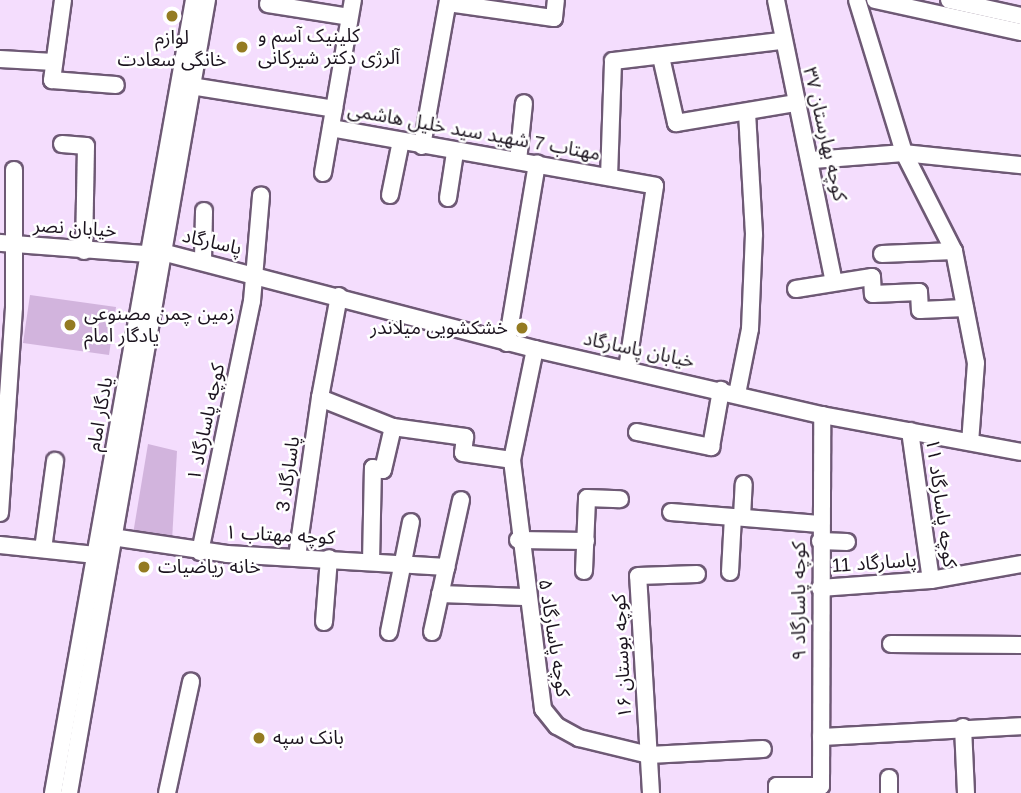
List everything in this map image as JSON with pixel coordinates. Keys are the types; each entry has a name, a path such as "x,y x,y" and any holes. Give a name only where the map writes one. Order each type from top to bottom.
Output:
{"street":[{"path":"63,0 52,79 117,85"},
{"name":"یادگار امام","path":"69,793 112,537 194,0"},
{"name":"یادگار امام","path":"155,253 207,0"},
{"path":"323,173 353,0"},
{"path":"422,146 448,2 554,18 556,0"},
{"name":"کوچه بهارستان ۳۷","path":"776,0 781,41 813,160 834,282"},
{"path":"857,0 904,153 954,251 976,363 970,442"},
{"path":"875,0 1021,32"},
{"path":"949,0 1014,10"},
{"path":"268,4 349,17"},
{"path":"609,177 613,61 781,41"},
{"path":"662,57 676,123 747,114 796,103"},
{"path":"0,59 54,62"},
{"path":"191,86 334,110"},
{"path":"518,161 524,103"},
{"path":"636,432 711,447 750,329 754,234 747,114"},
{"name":"مهتاب 7 شهید سید خلیل هاشمی","path":"331,128 455,153 537,163 654,186 627,368"},
{"path":"390,195 401,141"},
{"path":"62,144 86,146 84,251"},
{"path":"447,198 455,153"},
{"path":"813,160 904,153 1021,165"},
{"path":"507,343 524,255 537,163"},
{"path":"0,513 7,244 13,170"},
{"name":"کوچه پاسارگاد ۱","path":"200,552 252,301 261,195"},
{"path":"202,260 204,211"},
{"name":"خیابان نصر","path":"7,244 84,251 155,253"},
{"path":"883,254 954,251"},
{"name":"پاسارگاد","path":"155,253 202,260 253,273"},
{"name":"خیابان پاسارگاد","path":"253,273 507,343 627,368 822,415 1021,452"},
{"path":"796,289 872,277 873,294 919,292 920,310 965,308"},
{"name":"پاسارگاد 3","path":"297,557 320,398 339,296"},
{"name":"کوچه پاسارگاد ۵","path":"535,349 512,460 524,597 536,683 550,718 579,738 649,755 763,749"},
{"name":"یادگار امام","path":"52,793 95,555 132,397"},
{"path":"320,398 393,427 465,437 463,453 512,460"},
{"name":"کوچه پاسارگاد ۹","path":"777,790 821,786 822,415"},
{"path":"371,562 373,468 383,470 393,427"},
{"name":"کوچه پاسارگاد ۱۱","path":"911,431 931,580"},
{"path":"43,549 55,461"},
{"path":"730,572 744,484"},
{"name":"کوچه پاسارگاد ۵","path":"584,571 587,498 620,499"},
{"path":"432,632 461,500"},
{"path":"671,512 820,524"},
{"path":"389,632 411,522"},
{"name":"کوچه مهتاب ۱","path":"112,537 200,552 404,562 447,567"},
{"path":"518,540 586,541"},
{"path":"820,541 847,542"},
{"path":"0,545 95,555"},
{"path":"324,622 329,558"},
{"name":"پاسارگاد 11","path":"820,588 931,580 1021,564"},
{"name":"کوچه بوستان ۱۶","path":"651,793 638,576 697,574"},
{"path":"440,594 524,597"},
{"path":"891,644 1021,645"},
{"path":"167,793 191,682"},
{"path":"821,737 963,727 1021,726"},
{"path":"963,727 966,793"}],"shaded area":[{"name":"زمین چمن مصنوعی یادگار امام","path":"30,295 116,307 109,355 23,343"},
{"path":"148,444 177,451 172,541 133,534"}],"place":[{"name":"لوازم خانگی سعادت","path":"172,16"},
{"name":"کلینیک آسم و آلرژی دکتر شیرکانی","path":"242,47"},
{"name":"زمین چمن مصنوعی یادگار امام","path":"70,325"},
{"name":"خشکشویی میلاندر","path":"522,328"},
{"name":"خانه ریاضیات","path":"144,567"},
{"name":"بانک سپه","path":"259,738"}]}
